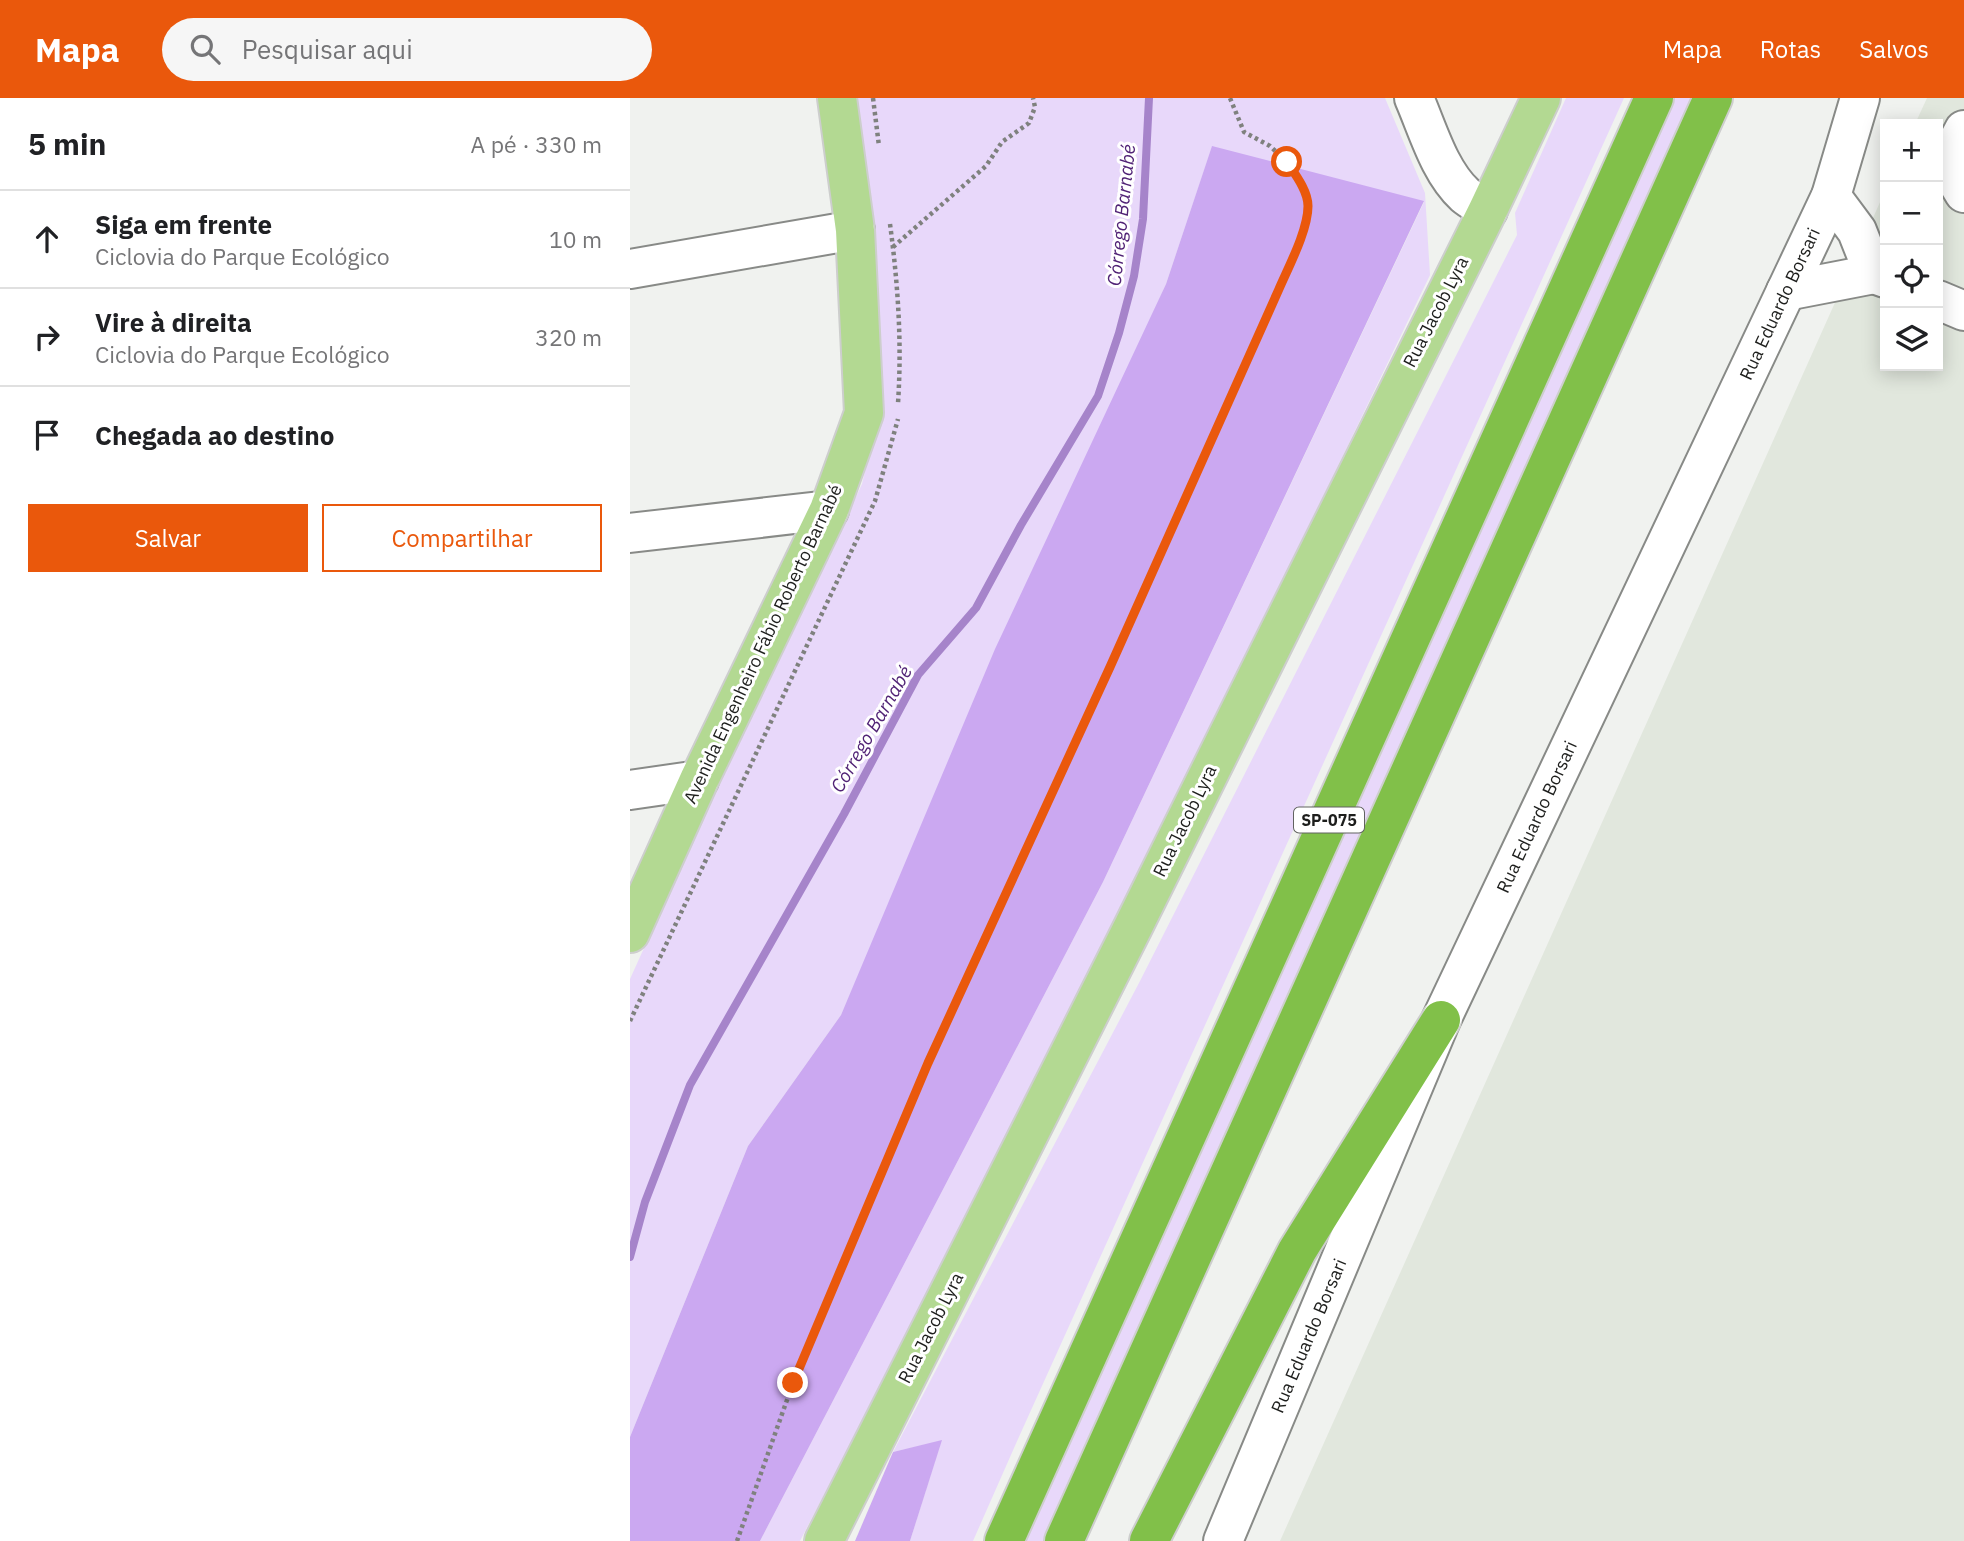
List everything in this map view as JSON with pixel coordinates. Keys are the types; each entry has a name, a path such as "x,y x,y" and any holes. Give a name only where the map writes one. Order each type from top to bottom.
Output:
{"highway":[{"name":"SP-075","path":"1004,1541 1654,98"},
{"name":"SP-075","path":"1064,1541 1713,98"},
{"path":"1149,1541 1297,1251 1441,1020"}],"main road":[{"name":"Avenida Engenheiro Fábio Roberto Barnabé","path":"630,933 699,780 829,510 864,413 855,230 837,98"},
{"name":"Rua Jacob Lyra","path":"824,1541 1127,939 1541,98"}],"street":[{"path":"1414,98 1441,161 1452,178 1465,195 1488,210"},
{"name":"Rua Eduardo Borsari","path":"1223,1541 1441,1020 1831,196 1860,98"},
{"path":"1964,130 1955,147 1952,173 1964,193"},
{"path":"1786,292 1880,276 1857,231 1831,196"},
{"path":"630,269 855,230"},
{"path":"1943,302 1964,311"},
{"path":"630,534 829,510"},
{"path":"630,790 699,780"}],"path":[{"path":"893,247 986,166 1002,142 1029,123 1035,107 1033,98"},
{"path":"737,1541 793,1383 928,1063 1110,667 1304,228 1309,205 1301,183 1287,162 1270,146 1244,132 1230,98"}],"shaded area":[{"path":"855,98 1385,98 1425,193 1430,275 1077,1008 800,1541 760,1541 1103,882 1424,202 1212,147 1166,284 841,1015 748,1146 630,1437 630,979 696,833 862,484 881,400 877,288"},
{"path":"1566,98 1624,98 973,1541 910,1541 941,1441 893,1452 1140,981 1517,235 1515,213"},
{"path":"1665,98 1696,98 1049,1541 1018,1541"},
{"path":"1927,98 1964,98 1964,1541 1280,1541 1880,202 1880,371 1943,371 1943,119 1917,119"},
{"path":"1212,146 1424,201 1103,882 760,1541 630,1541 630,1437 748,1146 841,1015 995,649 1166,284"},
{"path":"942,1440 910,1541 855,1541 893,1452"}],"waterway":[{"name":"Córrego Barnabé","path":"630,1257 645,1202 690,1085 844,814 918,675 976,608 1021,525 1098,396 1134,276 1143,219 1149,98"}],"route":[{"path":"793,1383 928,1063 1110,667 1304,228 1309,205 1301,183 1287,162"}]}
